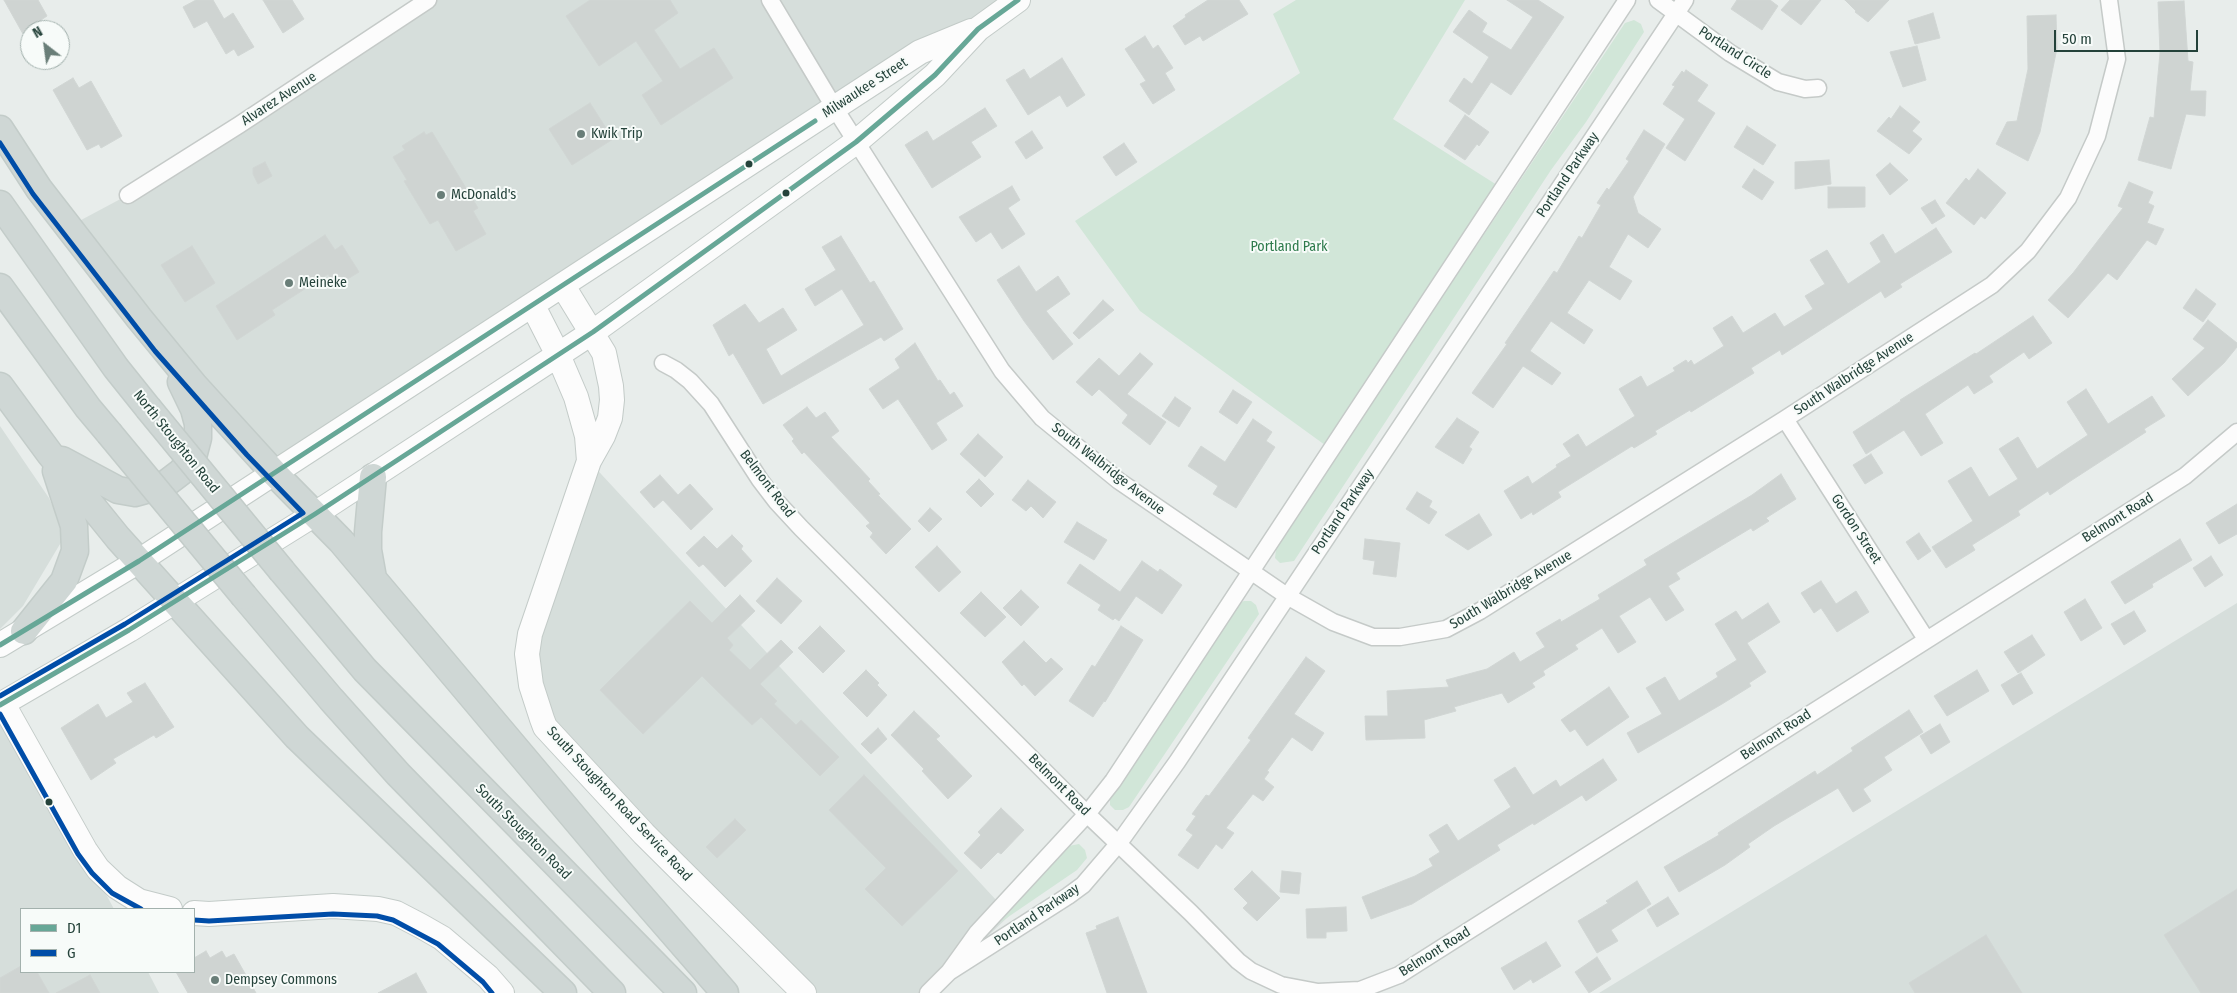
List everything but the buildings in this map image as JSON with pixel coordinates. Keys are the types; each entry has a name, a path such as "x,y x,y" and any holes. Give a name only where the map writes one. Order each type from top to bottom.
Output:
{"main road":[{"path":"0,130 39,189 161,346 275,474 341,541 619,871 725,993"},
{"name":"North Stoughton Road","path":"0,204 116,368 365,670"},
{"path":"0,287 88,408 331,699 398,774 612,993"},
{"path":"50,454 118,490 135,493 164,485 181,472 193,457 198,438 198,424 194,409 161,346"},
{"path":"0,386 50,454 139,562 297,737 563,993"},
{"path":"24,631 64,581 75,552 74,526 50,454"},
{"path":"373,477 368,541 373,579"},
{"name":"South Stoughton Road","path":"365,670 683,993"}],"street":[{"name":"Alvarez Avenue","path":"128,195 254,116 428,0"},
{"name":"South Walbridge Avenue","path":"770,0 834,108 1002,371 1042,418 1119,481 1250,573 1287,596 1333,622 1373,637 1400,638 1446,629 1480,611 1785,419 1992,285 2040,237 2068,198 2096,136 2117,59 2109,0"},
{"name":"Milwaukee Street","path":"1,704 176,601 315,514 593,332 856,142 935,76 978,29 1018,0"},
{"name":"Portland Parkway","path":"928,993 949,972 977,933 1087,814 1113,781 1627,0"},
{"name":"Portland Circle","path":"1658,0 1680,6 1730,53 1778,82 1805,89 1818,88"},
{"name":"Portland Parkway","path":"949,972 1083,885 1120,843 1177,762 1680,6"},
{"name":"Milwaukee Street","path":"0,644 139,562 920,52 978,29"},
{"name":"South Stoughton Road Service Road","path":"563,286 593,332 604,353 612,400 610,418 603,436 589,461 530,634 527,654 531,685 545,727 644,834 804,993"},
{"name":"South Stoughton Road Service Road","path":"533,306 558,355 582,414 588,436 589,461"},
{"name":"Belmont Road","path":"663,363 690,381 711,404 760,480 794,521 1087,814 1120,843 1238,961 1251,971 1281,985 1325,992 1360,990 1399,975 2185,476 2237,432"},
{"name":"Gordon Street","path":"1785,419 1926,640"},
{"path":"1,704 80,842 98,869 117,888 139,901 166,908"},
{"path":"195,913 209,914 333,906 378,908 396,914 442,938 488,977 502,993"}],"shaded area":[{"path":"428,0 1018,0 275,474 68,227 128,195"},
{"path":"0,426 49,498 66,534 23,606 0,629"},
{"path":"589,461 1010,915 928,993 804,993 545,727 527,654"},
{"path":"2237,603 2237,993 1599,993"},
{"path":"3,704 113,908 20,908 20,973 149,973 159,993 0,993 0,705"}],"green space":[{"name":"Portland Park","path":"1296,0 1465,0 1393,119 1497,185 1325,445 1140,311 1075,221 1300,73 1273,14"},
{"path":"1634,20 1641,24 1644,32 1586,122 1551,170 1294,561 1280,563 1275,558 1276,549 1343,446 1625,23"},
{"path":"1244,601 1251,601 1256,605 1259,614 1129,807 1123,810 1115,810 1110,805 1110,797 1238,604"},
{"path":"1079,844 1085,850 1087,858 1077,870 992,928 990,925 1069,846"}],"transit line":[{"name":"D1","path":"0,705 129,630 315,514 593,332 856,142 935,75 978,29 1018,0"},
{"name":"D1","path":"0,645 139,561 815,121"},
{"name":"G","path":"0,143 33,194 155,351 247,455 303,513 125,624 0,696"},
{"name":"G","path":"0,714 78,854 92,873 112,893 139,908"},
{"name":"G","path":"195,920 209,921 333,914 377,916 393,920 438,944 483,982 492,993"}],"place":[{"name":"Kwik Trip","path":"581,134"},
{"name":"McDonald's","path":"441,195"},
{"name":"Meineke","path":"289,283"},
{"name":"Dempsey Commons","path":"215,980"}]}
